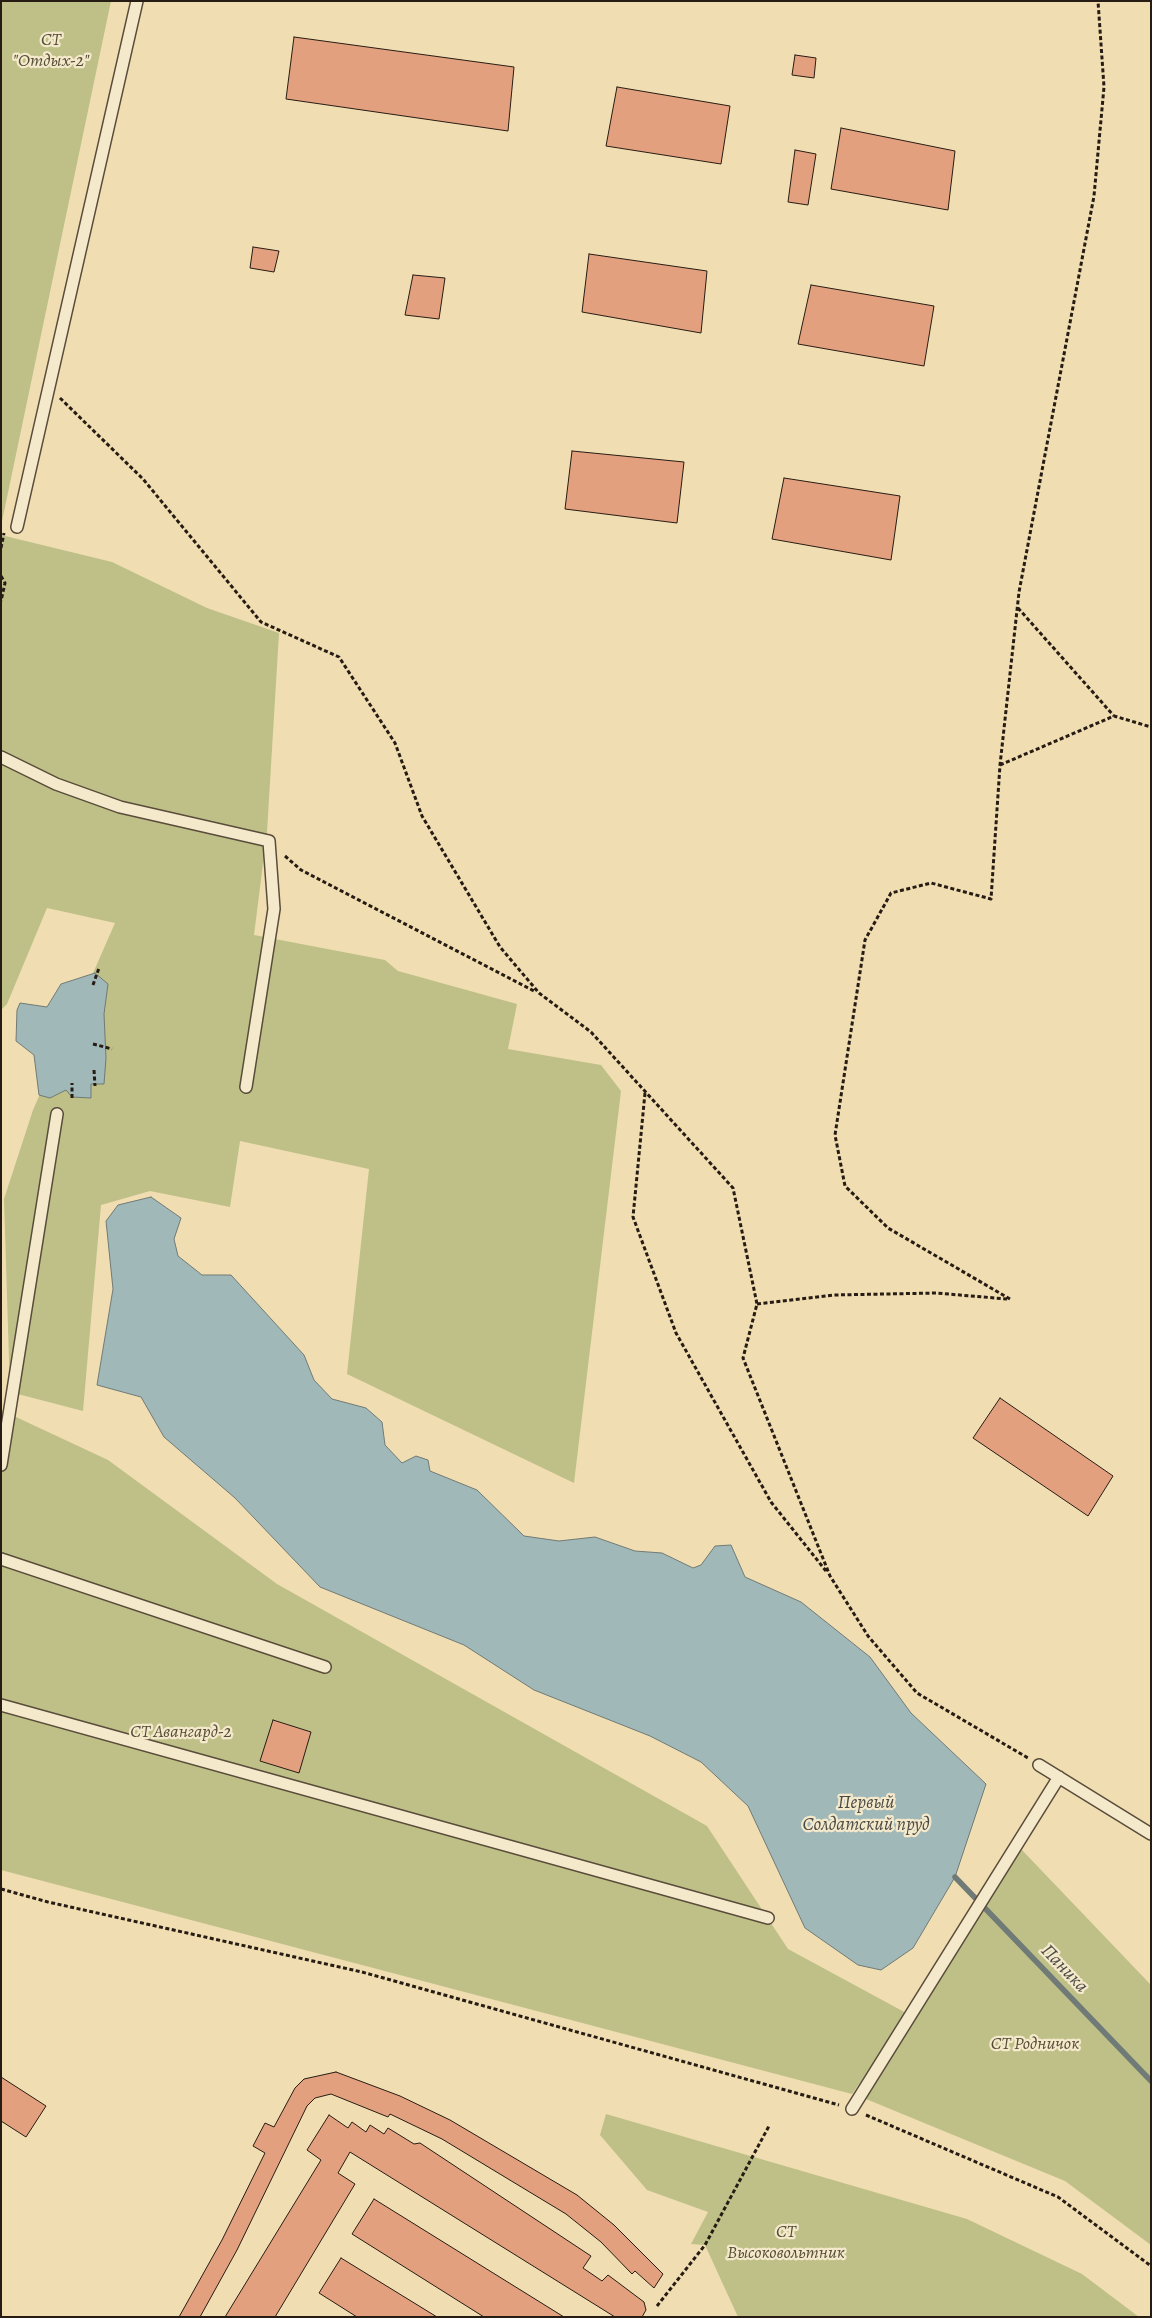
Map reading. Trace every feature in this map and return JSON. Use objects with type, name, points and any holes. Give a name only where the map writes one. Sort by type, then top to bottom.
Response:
[{"type":"lane","points":[[17,527],[138,1]]},
{"type":"lane","points":[[1,757],[56,784],[120,807],[269,841],[274,910],[246,1087]]},
{"type":"lane","points":[[1,1465],[57,1114]]},
{"type":"lane","points":[[1,1559],[325,1666]]},
{"type":"lane","points":[[1,1705],[768,1918]]},
{"type":"lane","points":[[1039,1764],[1151,1834]]},
{"type":"lane","points":[[852,2109],[1060,1777]]},
{"type":"path","points":[[757,1304],[834,1295],[936,1293],[1010,1299],[888,1228],[845,1186],[834,1135],[865,940],[891,893],[932,883],[991,899],[1000,765],[1018,607],[1094,196],[1104,87],[1098,1]]},
{"type":"path","points":[[49,388],[143,479],[261,622],[339,657],[395,743],[422,816],[500,947],[539,993]]},
{"type":"path","points":[[1,576],[6,583],[1,601]]},
{"type":"path","points":[[1018,607],[1114,716],[1151,727]]},
{"type":"path","points":[[1000,765],[1114,716]]},
{"type":"path","points":[[269,841],[301,870],[539,993],[591,1032],[732,1188],[757,1304],[743,1358],[830,1576]]},
{"type":"path","points":[[93,984],[99,968]]},
{"type":"path","points":[[93,1044],[112,1049]]},
{"type":"path","points":[[94,1070],[95,1086]]},
{"type":"path","points":[[72,1083],[72,1098]]},
{"type":"path","points":[[645,1092],[633,1218],[676,1332],[771,1502],[830,1576],[868,1636],[917,1692],[1039,1764]]},
{"type":"path","points":[[1,1889],[48,1902],[362,1972],[852,2109],[1058,2197],[1151,2266]]},
{"type":"path","points":[[657,2306],[705,2245],[769,2126]]},
{"type":"green space","name":"СТ \"Отдых-2\"","points":[[1,1],[111,1],[1,526]]},
{"type":"green space","points":[[1,535],[112,562],[207,608],[279,633],[267,832],[254,935],[385,960],[398,971],[517,1004],[508,1049],[601,1065],[621,1091],[574,1483],[347,1374],[369,1169],[240,1141],[230,1207],[150,1191],[101,1205],[83,1411],[10,1392],[4,1199],[33,1110],[115,923],[47,908],[7,1004],[1,1010]]},
{"type":"green space","name":"СТ Авангард-2","points":[[1,1410],[108,1460],[277,1584],[707,1826],[788,1949],[908,2014],[852,2094],[1,1870]]},
{"type":"green space","name":"СТ Родничок","points":[[1021,1849],[1151,1985],[1151,2245],[1065,2181],[866,2099]]},
{"type":"green space","name":"СТ Высоковольтник","points":[[606,2114],[967,2219],[1082,2274],[1139,2317],[738,2317],[705,2245],[691,2244],[708,2212],[647,2190],[600,2135]]},
{"type":"water","points":[[95,973],[108,984],[104,1014],[106,1058],[104,1084],[91,1084],[91,1098],[72,1097],[66,1090],[50,1098],[39,1095],[34,1055],[16,1041],[17,1010],[20,1003],[47,1007],[61,984]]},
{"type":"water","name":"Первый Солдатский пруд","points":[[151,1197],[181,1218],[174,1239],[178,1256],[202,1275],[231,1275],[304,1355],[314,1380],[332,1399],[366,1408],[382,1422],[385,1445],[402,1463],[416,1456],[428,1460],[430,1471],[477,1490],[524,1536],[559,1541],[595,1537],[635,1551],[662,1553],[693,1568],[701,1565],[715,1546],[731,1545],[745,1577],[801,1602],[870,1657],[911,1713],[986,1784],[955,1877],[913,1948],[881,1970],[858,1965],[805,1928],[748,1806],[701,1762],[650,1736],[534,1690],[464,1645],[320,1587],[235,1498],[164,1437],[141,1397],[97,1385],[113,1289],[106,1221],[118,1205]]},
{"type":"building","points":[[294,37],[514,67],[508,131],[286,99]]},
{"type":"building","points":[[795,55],[816,58],[814,78],[792,75]]},
{"type":"building","points":[[617,87],[730,106],[721,164],[606,146]]},
{"type":"building","points":[[841,128],[955,151],[948,210],[831,189]]},
{"type":"building","points":[[795,150],[816,154],[808,205],[788,202]]},
{"type":"building","points":[[253,247],[279,251],[274,272],[250,268]]},
{"type":"building","points":[[589,254],[707,271],[701,333],[582,312]]},
{"type":"building","points":[[413,275],[445,278],[439,319],[405,315]]},
{"type":"building","points":[[811,285],[934,306],[924,366],[798,344]]},
{"type":"building","points":[[572,451],[684,462],[677,523],[565,509]]},
{"type":"building","points":[[784,478],[900,496],[891,560],[772,539]]},
{"type":"building","points":[[1000,1398],[1113,1476],[1088,1516],[973,1438]]},
{"type":"building","points":[[273,1720],[311,1732],[299,1773],[260,1761]]},
{"type":"building","points":[[336,2072],[400,2096],[450,2120],[577,2195],[614,2225],[663,2274],[654,2288],[635,2271],[632,2274],[601,2242],[566,2214],[442,2139],[390,2114],[388,2117],[331,2094],[315,2098],[307,2106],[237,2250],[200,2317],[179,2317],[222,2240],[265,2153],[253,2146],[265,2123],[274,2127],[295,2088],[304,2079]]},
{"type":"building","points":[[1,2077],[46,2106],[26,2137],[1,2121]]},
{"type":"building","points":[[329,2115],[348,2128],[352,2122],[366,2132],[370,2125],[384,2134],[388,2128],[414,2144],[420,2143],[591,2256],[583,2268],[602,2281],[608,2275],[644,2302],[646,2310],[642,2317],[615,2317],[350,2152],[338,2173],[355,2184],[275,2317],[225,2317],[321,2160],[307,2150]]},
{"type":"building","points":[[374,2199],[564,2317],[484,2317],[352,2234]]},
{"type":"building","points":[[341,2258],[437,2317],[357,2317],[319,2293]]},
{"type":"waterway","name":"Паника","points":[[955,1877],[1151,2081]]}]
